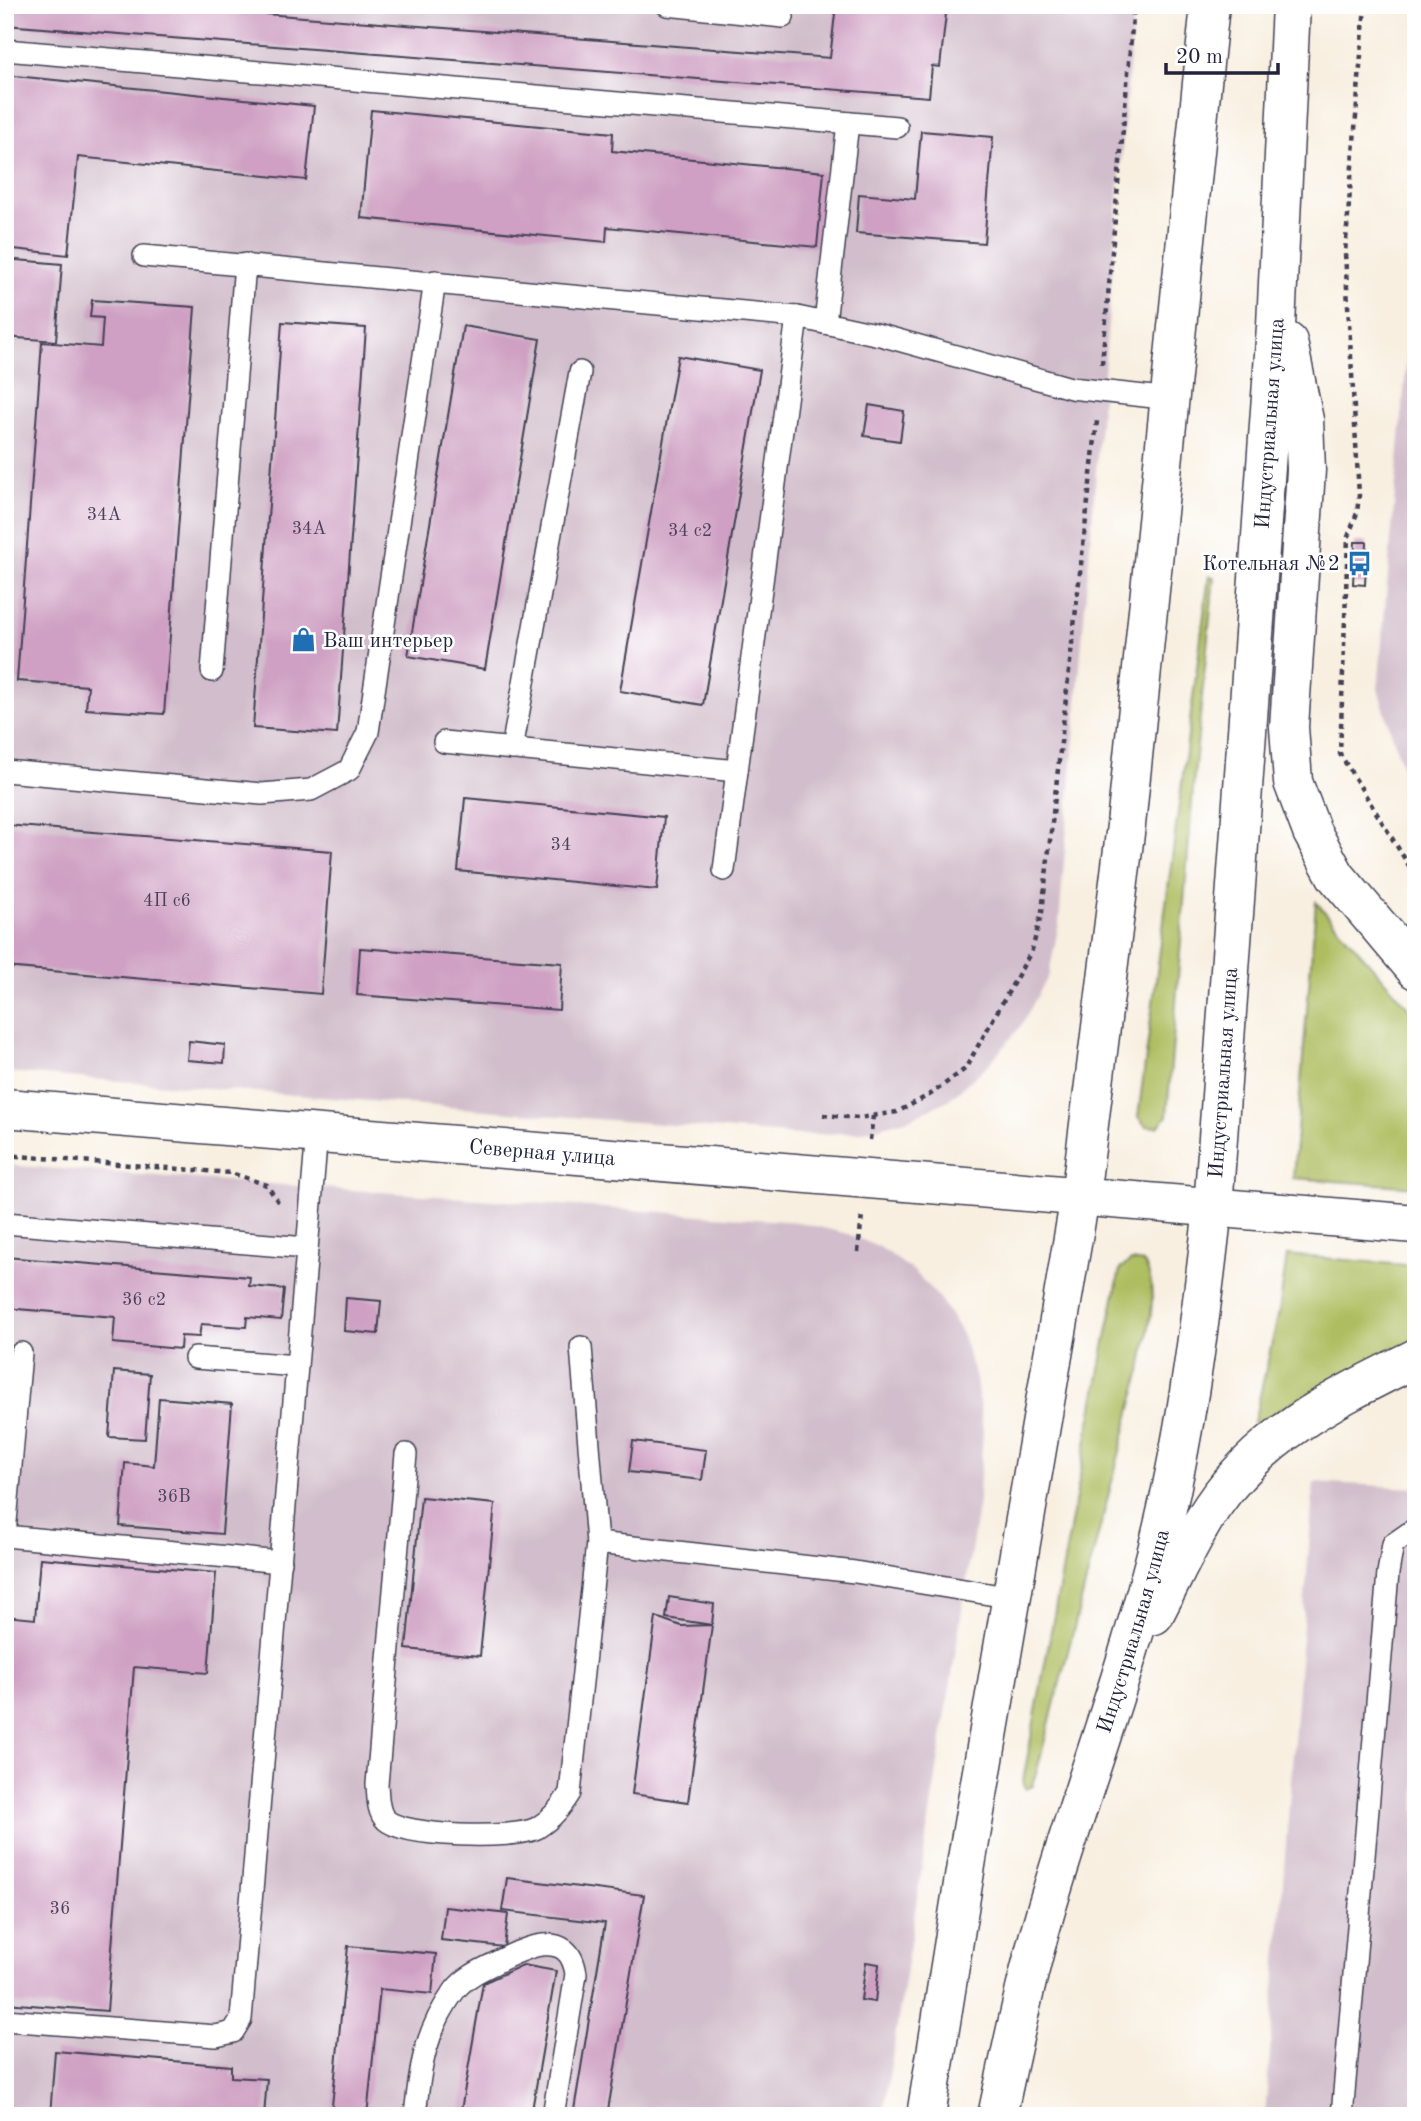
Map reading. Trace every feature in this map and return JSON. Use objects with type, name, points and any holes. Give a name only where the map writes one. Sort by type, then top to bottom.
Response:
[{"type":"main road","points":[[926,2116],[1080,1197],[1124,839],[1172,399],[1210,5]]},
{"type":"main road","name":"Индустриальная улица","points":[[997,2116],[1018,2011],[1046,1910],[1123,1672],[1163,1527],[1186,1416],[1213,1208],[1278,294],[1291,5]]},
{"type":"main road","points":[[1278,294],[1304,420],[1305,458],[1289,727],[1293,782],[1312,832],[1336,876],[1416,970]]},
{"type":"main road","name":"Северная улица","points":[[5,1108],[1416,1224]]},
{"type":"main road","points":[[1123,1672],[1212,1508],[1241,1468],[1278,1434],[1321,1405],[1416,1357]]},
{"type":"lane","points":[[667,5],[783,17]]},
{"type":"lane","points":[[5,50],[898,127]]},
{"type":"lane","points":[[825,323],[848,123]]},
{"type":"lane","points":[[144,256],[435,281],[797,317],[1100,393],[1172,399]]},
{"type":"lane","points":[[212,671],[245,264]]},
{"type":"lane","points":[[5,771],[262,794],[311,790],[349,770],[368,732],[435,281]]},
{"type":"lane","points":[[724,870],[797,317]]},
{"type":"lane","points":[[512,749],[580,372]]},
{"type":"lane","points":[[444,742],[737,771]]},
{"type":"lane","points":[[5,2020],[216,2036],[233,2032],[242,2019],[317,1133]]},
{"type":"lane","points":[[5,1223],[307,1248]]},
{"type":"lane","points":[[406,1454],[377,1784],[384,1819],[402,1830],[503,1837],[536,1829],[558,1812],[570,1793],[597,1543],[581,1347]]},
{"type":"lane","points":[[21,1353],[5,1535],[281,1562]]},
{"type":"lane","points":[[195,1358],[298,1366]]},
{"type":"lane","points":[[1342,2116],[1388,1573],[1393,1544],[1416,1528]]},
{"type":"lane","points":[[597,1543],[855,1572],[1013,1598]]},
{"type":"lane","points":[[415,2116],[426,2039],[456,1988],[470,1976],[527,1946],[540,1944],[555,1946],[568,1954],[575,1963],[576,1974],[553,2116]]},
{"type":"path","points":[[823,1115],[859,1118],[897,1112],[931,1094],[965,1069],[1032,950],[1042,912],[1100,393],[1134,5]]},
{"type":"path","points":[[1365,5],[1345,253],[1359,495],[1357,513],[1348,537],[1340,754],[1416,877]]},
{"type":"path","points":[[5,1155],[231,1173],[267,1185],[284,1212],[284,1247]]},
{"type":"shaded area","points":[[5,5],[1134,5],[1059,923],[1049,975],[1020,1027],[989,1064],[948,1100],[909,1119],[861,1132],[799,1135],[5,1072]]},
{"type":"shaded area","points":[[1416,255],[1416,812],[1378,689]]},
{"type":"shaded area","points":[[5,1165],[798,1222],[848,1234],[881,1248],[915,1272],[939,1298],[961,1332],[976,1380],[983,1431],[978,1507],[883,2116],[5,2116]]},
{"type":"shaded area","points":[[1314,1482],[1416,1488],[1416,2116],[1265,2116]]},
{"type":"green space","points":[[1209,576],[1214,577],[1194,777],[1167,1116],[1158,1127],[1146,1126],[1138,1117]]},
{"type":"green space","points":[[1316,902],[1416,1016],[1416,1187],[1293,1178]]},
{"type":"green space","points":[[1287,1255],[1416,1266],[1416,1340],[1291,1403],[1253,1426],[1279,1312]]},
{"type":"green space","points":[[1131,1261],[1144,1263],[1151,1287],[1151,1315],[1141,1370],[1033,1786],[1026,1789],[1023,1781],[1105,1342],[1120,1269]]},
{"type":"building","points":[[5,5],[150,5],[830,58],[836,5],[947,5],[940,67],[932,66],[929,97],[5,25]]},
{"type":"building","points":[[5,75],[314,106],[306,180],[78,157],[68,255],[5,248]]},
{"type":"building","points":[[371,110],[613,133],[612,151],[824,172],[817,247],[607,227],[606,242],[361,218]]},
{"type":"building","points":[[921,131],[993,137],[984,243],[856,233],[859,194],[915,199]]},
{"type":"building","points":[[5,259],[62,264],[56,341],[5,337]]},
{"type":"building","points":[[92,300],[195,307],[164,714],[86,709],[88,686],[17,681],[42,342],[101,347],[103,318],[90,317]]},
{"type":"building","points":[[282,322],[366,328],[337,734],[253,728]]},
{"type":"building","points":[[463,326],[540,339],[485,669],[408,656]]},
{"type":"building","points":[[678,356],[760,370],[703,705],[620,691]]},
{"type":"building","points":[[869,405],[904,411],[900,441],[864,436]]},
{"type":"building","points":[[1355,542],[1367,542],[1365,585],[1353,584]]},
{"type":"building","points":[[465,798],[664,817],[657,890],[458,871]]},
{"type":"building","points":[[5,825],[332,851],[321,994],[5,967]]},
{"type":"building","points":[[360,948],[562,963],[559,1010],[357,995]]},
{"type":"building","points":[[189,1041],[225,1045],[224,1063],[187,1060]]},
{"type":"building","points":[[5,1257],[250,1277],[249,1286],[284,1289],[281,1320],[247,1317],[246,1327],[201,1324],[199,1337],[181,1336],[180,1349],[113,1343],[115,1317],[5,1308]]},
{"type":"building","points":[[346,1298],[381,1301],[378,1334],[344,1331]]},
{"type":"building","points":[[114,1371],[150,1374],[145,1439],[109,1437]]},
{"type":"building","points":[[159,1398],[232,1404],[222,1534],[120,1526],[125,1463],[154,1466]]},
{"type":"building","points":[[633,1441],[706,1450],[702,1480],[629,1472]]},
{"type":"building","points":[[421,1497],[495,1504],[480,1656],[406,1649]]},
{"type":"building","points":[[40,1558],[216,1573],[208,1673],[134,1667],[107,2011],[5,2003],[5,1616],[35,1619]]},
{"type":"building","points":[[669,1597],[714,1604],[712,1625],[666,1618]]},
{"type":"building","points":[[656,1617],[681,1626],[712,1625],[688,1802],[632,1794]]},
{"type":"building","points":[[507,1878],[644,1895],[607,2116],[573,2116],[605,1923],[502,1911]]},
{"type":"building","points":[[445,1907],[508,1914],[504,1947],[441,1940]]},
{"type":"building","points":[[348,1946],[436,1954],[432,1994],[380,1989],[367,2116],[331,2116]]},
{"type":"building","points":[[866,1962],[879,1964],[875,2002],[861,2000]]},
{"type":"building","points":[[523,1965],[556,1971],[531,2116],[460,2116],[483,1983]]},
{"type":"building","points":[[55,2051],[231,2066],[231,2077],[267,2079],[264,2116],[50,2116]]},
{"type":"place","name":"Котельная №2","points":[[1360,563]]},
{"type":"place","name":"Ваш интерьер","points":[[303,640]]}]
